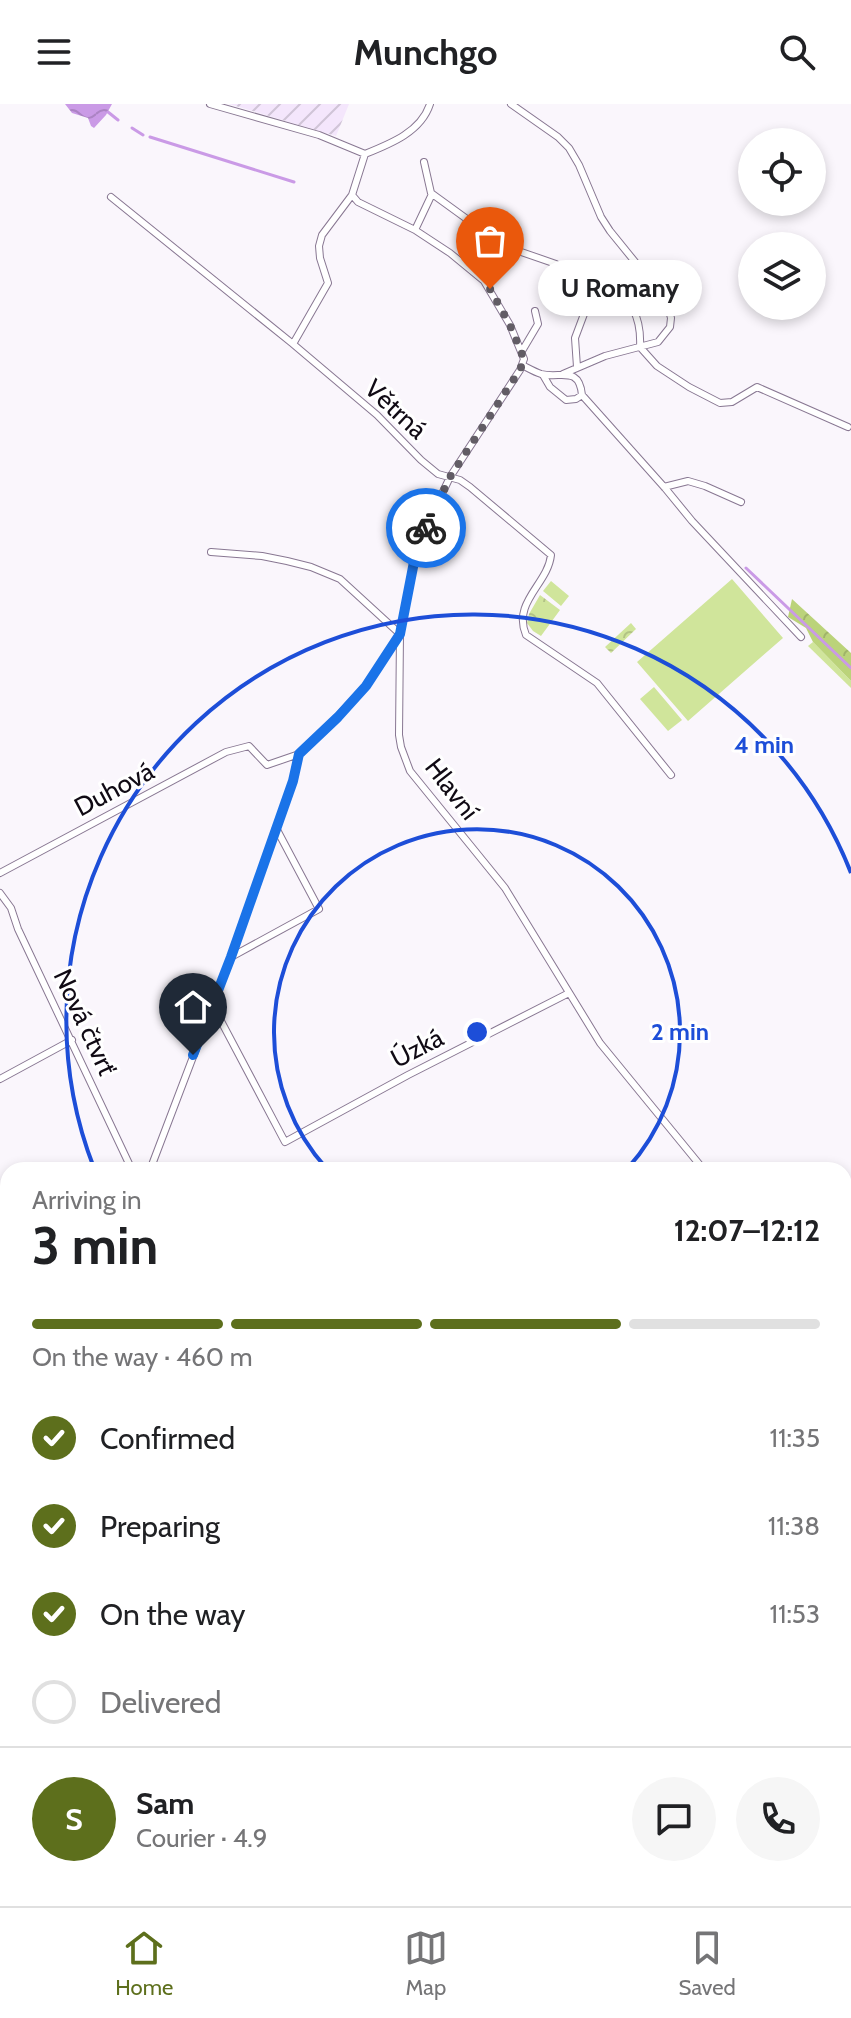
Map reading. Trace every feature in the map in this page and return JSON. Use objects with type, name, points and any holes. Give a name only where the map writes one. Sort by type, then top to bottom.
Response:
[{"type":"street","points":[[210,104],[319,135],[365,154]]},
{"type":"street","points":[[293,344],[328,283],[320,258],[322,235],[352,195],[365,154],[407,133],[420,122],[430,104]]},
{"type":"street","points":[[511,104],[569,148],[601,217],[666,300],[671,318],[670,327],[658,342],[605,356],[563,374]]},
{"type":"street","points":[[424,162],[432,194],[507,248],[556,264],[577,282],[583,295],[584,314],[575,338],[577,367]]},
{"type":"street","points":[[415,230],[432,194]]},
{"type":"street","points":[[352,195],[358,202],[415,230],[450,253],[486,284],[522,351],[522,365],[543,375],[572,375],[578,380],[582,395],[710,541],[801,637]]},
{"type":"street","name":"Větrná","points":[[111,197],[377,415],[438,474],[470,487],[551,555],[550,563],[525,606],[522,627],[526,635],[597,683],[671,775]]},
{"type":"street","points":[[486,284],[507,248]]},
{"type":"street","points":[[603,272],[629,300],[639,320],[640,347],[657,366],[689,387],[720,403],[732,402],[757,387],[848,427]]},
{"type":"street","points":[[522,351],[538,324],[535,311]]},
{"type":"street","name":"Hlavní","points":[[522,365],[450,477],[414,562],[400,634],[399,735],[404,758],[418,782],[505,888],[600,1043],[697,1162]]},
{"type":"street","points":[[543,375],[550,387],[566,400],[582,395]]},
{"type":"street","points":[[664,487],[688,481],[741,502]]},
{"type":"street","points":[[153,1162],[231,957],[293,781],[299,754],[366,686],[400,634],[340,579],[287,561],[211,552]]},
{"type":"street","name":"Duhová","points":[[0,873],[221,754],[249,746],[267,765],[299,754]]},
{"type":"street","points":[[231,957],[319,909],[276,828]]},
{"type":"street","name":"Nová čtvrť","points":[[0,893],[11,908],[126,1162]]},
{"type":"street","points":[[0,914],[11,908]]},
{"type":"street","name":"Úzká","points":[[212,1004],[285,1142],[569,993]]},
{"type":"street","points":[[0,1079],[72,1040]]},
{"type":"shaded area","points":[[229,104],[349,104],[336,136]]},
{"type":"green space","points":[[732,579],[783,638],[688,721],[637,662]]},
{"type":"green space","points":[[551,581],[569,596],[561,606],[543,591]]},
{"type":"green space","points":[[540,595],[560,610],[541,636],[527,623]]},
{"type":"green space","points":[[792,599],[851,653],[851,681],[813,642],[806,628],[788,617]]},
{"type":"green space","points":[[631,623],[636,629],[611,653],[605,647]]},
{"type":"green space","points":[[813,642],[851,681],[851,688],[808,646]]},
{"type":"green space","points":[[654,687],[682,720],[668,731],[640,699]]},
{"type":"water","points":[[65,104],[112,104],[94,128],[88,118],[72,113]]},
{"type":"waterway","points":[[108,112],[118,120]]},
{"type":"waterway","points":[[132,128],[143,135]]},
{"type":"waterway","points":[[150,137],[294,182]]},
{"type":"waterway","points":[[746,568],[851,668]]},
{"type":"way so far","points":[[426,528],[450,477],[520,370],[524,359],[490,289]]},
{"type":"place","name":"U Romany","points":[[490,289]]},
{"type":"route","points":[[193,1055],[293,781],[299,754],[351,704],[400,634],[405,598],[426,528]]}]
